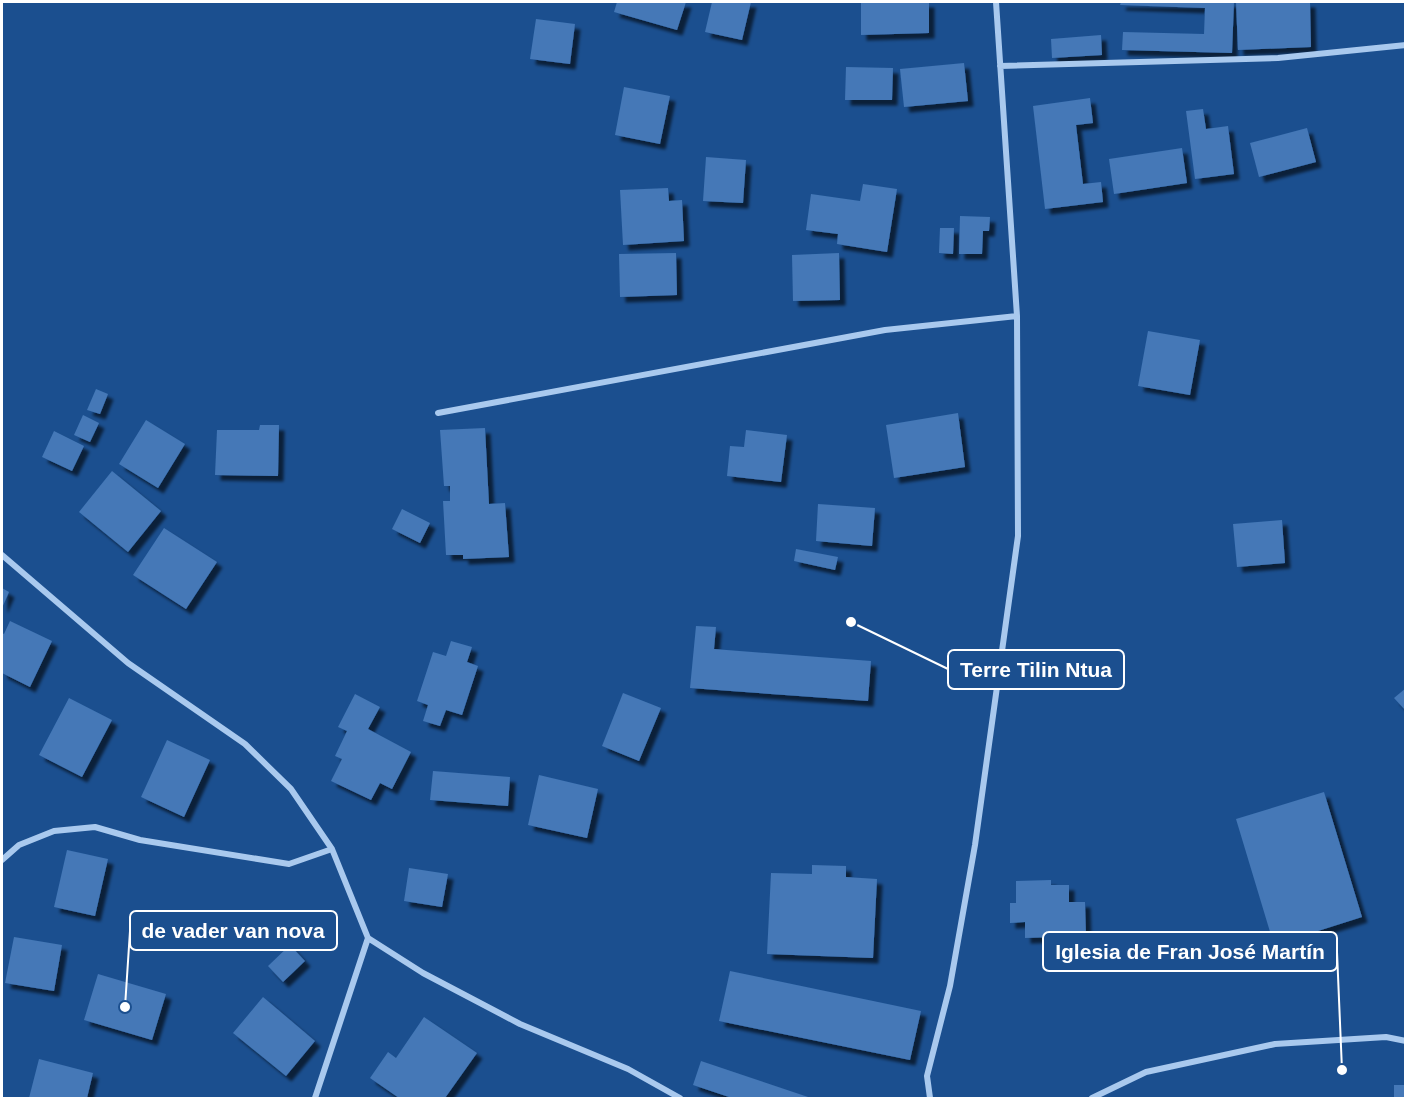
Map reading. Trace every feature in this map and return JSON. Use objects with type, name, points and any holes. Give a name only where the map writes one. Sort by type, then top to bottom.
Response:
[{"type":"street","points":[[930,1098],[927,1076],[950,986],[975,845],[1018,536],[1017,316],[996,2]]},
{"type":"street","points":[[1000,66],[1278,58],[1406,45]]},
{"type":"street","points":[[438,413],[885,330],[1017,316]]},
{"type":"street","points":[[2,555],[128,663],[245,744],[291,789],[332,849],[368,938],[423,973],[520,1024],[628,1069],[680,1098]]},
{"type":"street","points":[[2,860],[19,845],[54,831],[95,827],[140,840],[288,864],[332,849]]},
{"type":"street","points":[[315,1098],[368,938]]},
{"type":"street","points":[[1092,1098],[1146,1072],[1275,1044],[1386,1037],[1406,1041]]},
{"type":"building","points":[[617,2],[686,2],[677,30],[614,12]]},
{"type":"building","points":[[712,2],[751,2],[742,40],[705,32]]},
{"type":"building","points":[[861,2],[929,2],[929,33],[861,35]]},
{"type":"building","points":[[1121,2],[1234,2],[1232,53],[1122,50],[1123,32],[1204,34],[1205,8],[1120,5]]},
{"type":"building","points":[[1236,2],[1310,2],[1311,47],[1238,50]]},
{"type":"building","points":[[536,19],[575,24],[570,64],[530,59]]},
{"type":"building","points":[[1101,35],[1102,55],[1052,58],[1051,39]]},
{"type":"building","points":[[964,63],[968,101],[904,107],[900,69]]},
{"type":"building","points":[[846,67],[893,68],[892,100],[845,100]]},
{"type":"building","points":[[624,87],[670,96],[660,144],[615,135]]},
{"type":"building","points":[[1090,98],[1093,123],[1076,125],[1083,184],[1101,182],[1103,202],[1045,209],[1033,106]]},
{"type":"building","points":[[1203,109],[1206,129],[1228,126],[1234,174],[1195,179],[1186,111]]},
{"type":"building","points":[[1307,128],[1316,162],[1259,177],[1250,143]]},
{"type":"building","points":[[1182,148],[1187,183],[1114,194],[1109,159]]},
{"type":"building","points":[[706,157],[746,160],[743,203],[703,201]]},
{"type":"building","points":[[863,184],[897,189],[887,252],[837,244],[838,234],[806,230],[811,194],[860,201]]},
{"type":"building","points":[[668,188],[669,201],[682,200],[684,241],[623,245],[620,190]]},
{"type":"building","points":[[960,216],[990,217],[989,231],[983,231],[982,254],[959,254]]},
{"type":"building","points":[[940,228],[954,228],[953,254],[939,253]]},
{"type":"building","points":[[676,253],[677,295],[620,297],[619,254]]},
{"type":"building","points":[[839,253],[840,300],[793,301],[792,255]]},
{"type":"building","points":[[1148,331],[1200,340],[1190,395],[1138,386]]},
{"type":"building","points":[[96,389],[108,394],[100,414],[87,410]]},
{"type":"building","points":[[958,413],[965,467],[894,478],[886,425]]},
{"type":"building","points":[[83,415],[99,423],[90,442],[74,435]]},
{"type":"building","points":[[146,420],[185,444],[158,488],[119,464]]},
{"type":"building","points":[[260,425],[279,425],[278,476],[215,475],[217,430],[259,430]]},
{"type":"building","points":[[485,428],[489,504],[505,503],[509,557],[463,559],[463,555],[446,555],[443,501],[450,501],[450,486],[444,486],[440,430]]},
{"type":"building","points":[[746,430],[787,435],[781,482],[727,476],[730,446],[744,447]]},
{"type":"building","points":[[54,431],[84,446],[72,471],[42,457]]},
{"type":"building","points":[[112,471],[161,511],[128,552],[79,512]]},
{"type":"building","points":[[818,504],[875,508],[872,546],[816,541]]},
{"type":"building","points":[[402,509],[430,523],[420,543],[392,529]]},
{"type":"building","points":[[1282,520],[1285,563],[1237,567],[1233,524]]},
{"type":"building","points":[[164,528],[217,562],[186,609],[133,575]]},
{"type":"building","points":[[796,549],[838,557],[835,570],[794,561]]},
{"type":"building","points":[[2,588],[9,592],[2,608]]},
{"type":"building","points":[[10,621],[52,641],[30,687],[2,673],[2,633],[4,634]]},
{"type":"building","points":[[696,626],[716,627],[714,649],[871,661],[868,701],[690,688]]},
{"type":"building","points":[[451,641],[472,647],[467,662],[478,666],[462,715],[446,710],[440,726],[423,721],[428,705],[417,701],[433,652],[446,656]]},
{"type":"building","points":[[1406,688],[1406,711],[1394,698]]},
{"type":"building","points":[[623,693],[661,708],[639,761],[602,746]]},
{"type":"building","points":[[355,694],[380,707],[368,729],[411,752],[392,789],[380,783],[371,800],[331,781],[342,759],[335,756],[347,731],[338,727]]},
{"type":"building","points":[[69,698],[112,720],[82,777],[39,755]]},
{"type":"building","points":[[167,740],[210,760],[184,817],[141,797]]},
{"type":"building","points":[[433,771],[510,777],[508,806],[430,800]]},
{"type":"building","points":[[539,775],[598,789],[587,838],[528,825]]},
{"type":"building","points":[[1324,792],[1362,917],[1274,945],[1236,819]]},
{"type":"building","points":[[67,850],[108,859],[95,916],[54,907]]},
{"type":"building","points":[[812,865],[846,866],[846,877],[877,879],[873,958],[767,954],[771,873],[812,874]]},
{"type":"building","points":[[409,868],[448,874],[442,907],[404,901]]},
{"type":"building","points":[[1051,880],[1051,885],[1069,885],[1069,902],[1085,902],[1086,936],[1025,938],[1025,922],[1010,923],[1010,903],[1016,903],[1016,881]]},
{"type":"building","points":[[14,937],[62,945],[54,991],[5,983]]},
{"type":"building","points":[[290,945],[305,961],[283,982],[268,966]]},
{"type":"building","points":[[730,971],[921,1011],[910,1060],[719,1021]]},
{"type":"building","points":[[98,974],[166,994],[152,1040],[84,1020]]},
{"type":"building","points":[[263,997],[315,1041],[286,1076],[233,1033]]},
{"type":"building","points":[[424,1017],[477,1053],[445,1098],[399,1098],[370,1078],[388,1052],[396,1058]]},
{"type":"building","points":[[39,1059],[93,1073],[87,1098],[29,1098]]},
{"type":"building","points":[[701,1061],[811,1098],[732,1098],[693,1085]]},
{"type":"building","points":[[1394,1085],[1406,1085],[1406,1098],[1394,1098]]},
{"type":"place","name":"Terre Tilin Ntua","points":[[851,622]]},
{"type":"place","name":"de vader van nova","points":[[125,1007]]},
{"type":"place","name":"Iglesia de Fran José Martín","points":[[1342,1070]]}]
